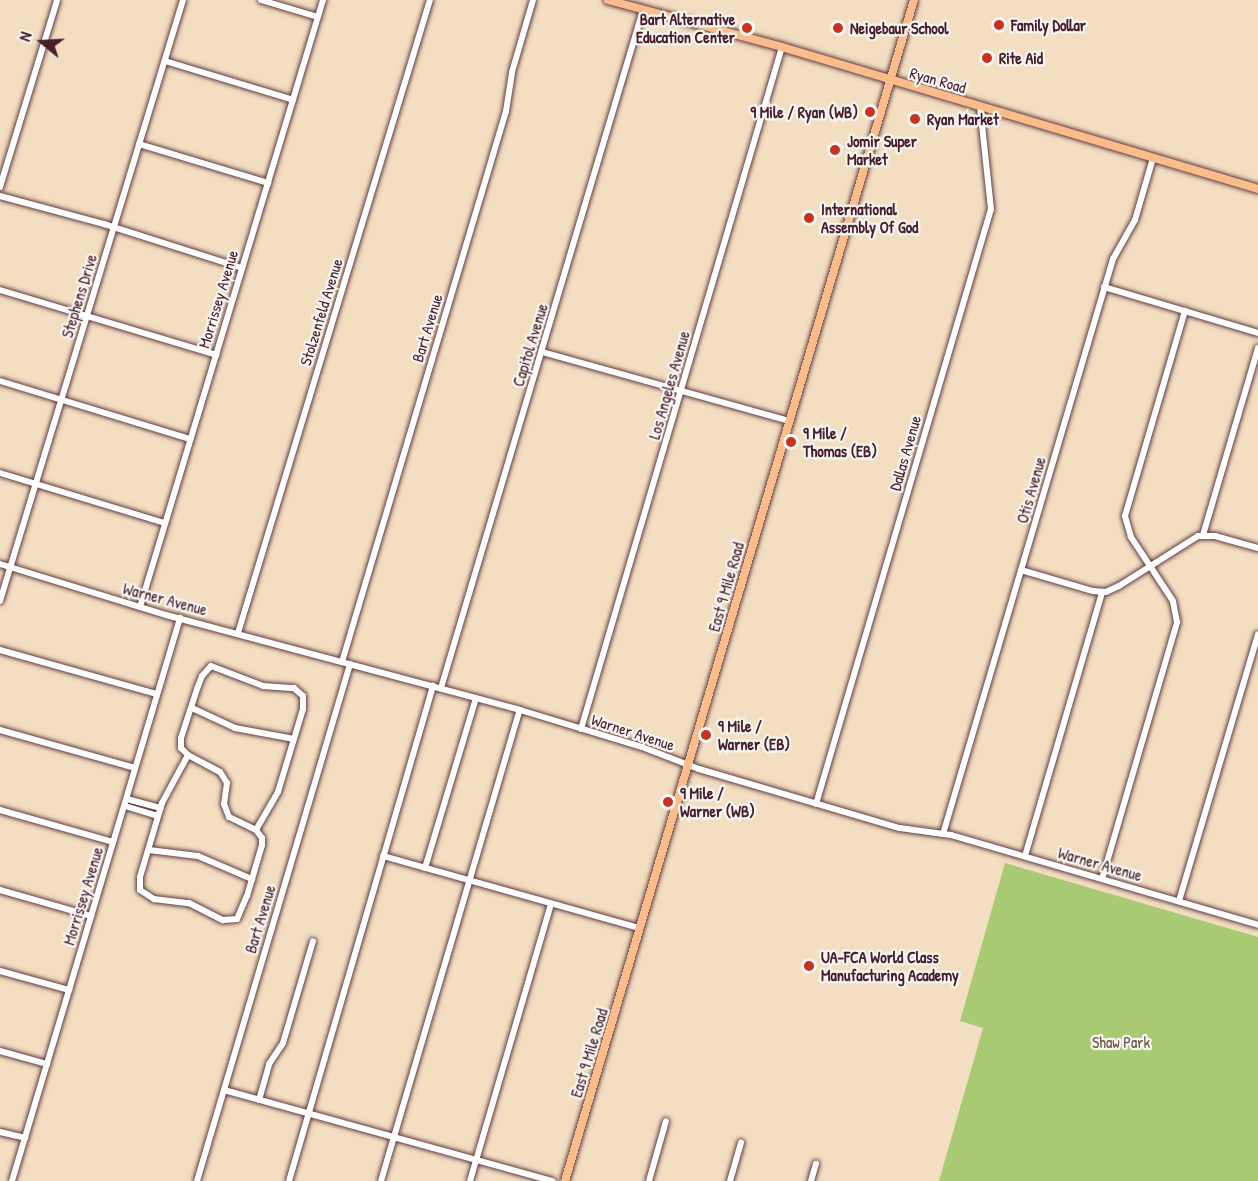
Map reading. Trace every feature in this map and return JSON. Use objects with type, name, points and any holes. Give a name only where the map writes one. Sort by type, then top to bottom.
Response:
[{"type":"main road","name":"Ryan Road","points":[[608,0],[782,47],[1258,189]]},
{"type":"main road","name":"East 9 Mile Road","points":[[565,1181],[914,0]]},
{"type":"street","points":[[0,188],[57,0]]},
{"type":"street","name":"Stephens Drive","points":[[0,601],[183,0]]},
{"type":"street","points":[[261,0],[318,17]]},
{"type":"street","name":"Morrissey Avenue","points":[[140,607],[323,0]]},
{"type":"street","name":"Stolzenfeld Avenue","points":[[238,633],[430,0]]},
{"type":"street","name":"Bart Avenue","points":[[342,662],[506,111],[512,72],[533,0]]},
{"type":"street","name":"Capitol Avenue","points":[[441,688],[643,10]]},
{"type":"street","name":"Los Angeles Avenue","points":[[581,729],[782,47]]},
{"type":"street","points":[[165,61],[292,100]]},
{"type":"street","name":"Dallas Avenue","points":[[816,804],[991,209],[980,106]]},
{"type":"street","points":[[139,144],[268,183]]},
{"type":"street","name":"Otis Avenue","points":[[944,834],[1104,286],[1115,253],[1135,220],[1153,158]]},
{"type":"street","points":[[0,196],[114,227],[242,268]]},
{"type":"street","points":[[1104,286],[1258,333]]},
{"type":"street","points":[[0,290],[216,355]]},
{"type":"street","points":[[1102,879],[1177,622],[1173,601],[1128,532],[1125,516],[1185,311]]},
{"type":"street","points":[[1203,535],[1258,348]]},
{"type":"street","points":[[542,352],[789,421]]},
{"type":"street","points":[[0,381],[190,439]]},
{"type":"street","points":[[0,473],[165,523]]},
{"type":"street","points":[[1021,570],[1102,592],[1114,589],[1188,541],[1203,535],[1258,548]]},
{"type":"street","name":"Warner Avenue","points":[[0,564],[140,607],[520,710],[816,804],[900,828],[944,834],[1025,856],[1258,925]]},
{"type":"street","points":[[1025,856],[1102,592]]},
{"type":"street","name":"Morrissey Avenue","points":[[12,1181],[113,842],[128,799],[135,768],[180,618]]},
{"type":"street","points":[[1179,902],[1258,634]]},
{"type":"street","points":[[0,650],[157,694]]},
{"type":"street","name":"Bart Avenue","points":[[197,1181],[350,664]]},
{"type":"street","points":[[188,755],[158,816],[140,878],[141,890],[154,899],[189,903],[223,920],[237,919],[252,879],[262,838],[256,830],[229,817],[224,804],[227,783],[220,772],[188,755],[180,744],[202,676],[211,666],[263,686],[288,687],[300,691],[303,709],[278,792],[256,830]]},
{"type":"street","points":[[289,1181],[433,686]]},
{"type":"street","points":[[425,868],[476,698]]},
{"type":"street","points":[[192,708],[235,728],[294,740]]},
{"type":"street","points":[[381,1181],[520,710]]},
{"type":"street","points":[[0,730],[135,768]]},
{"type":"street","points":[[128,799],[161,808]]},
{"type":"street","points":[[125,807],[158,816]]},
{"type":"street","points":[[0,810],[113,842]]},
{"type":"street","points":[[149,850],[198,856],[252,879]]},
{"type":"street","points":[[383,856],[640,928]]},
{"type":"street","points":[[0,890],[91,916]]},
{"type":"street","points":[[470,1181],[551,904]]},
{"type":"street","points":[[259,1100],[269,1064],[283,1043],[313,941]]},
{"type":"street","points":[[0,971],[69,990]]},
{"type":"street","points":[[0,1051],[47,1064]]},
{"type":"street","points":[[224,1090],[553,1181]]},
{"type":"street","points":[[649,1181],[666,1121]]},
{"type":"street","points":[[0,1131],[25,1138]]},
{"type":"street","points":[[730,1181],[741,1143]]},
{"type":"street","points":[[811,1181],[816,1164]]},
{"type":"green space","name":"Shaw Park","points":[[1005,863],[1258,937],[1258,1181],[939,1181],[983,1028],[960,1021]]},
{"type":"place","name":"Family Dollar","points":[[999,25]]},
{"type":"place","name":"Bart Alternative Education Center","points":[[747,28]]},
{"type":"place","name":"Neigebaur School","points":[[838,28]]},
{"type":"place","name":"Rite Aid","points":[[987,58]]},
{"type":"place","name":"9 Mile / Ryan (WB)","points":[[870,112]]},
{"type":"place","name":"Ryan Market","points":[[915,119]]},
{"type":"place","name":"Jomir Super Market","points":[[835,150]]},
{"type":"place","name":"International Assembly Of God","points":[[809,218]]},
{"type":"place","name":"9 Mile / Thomas (EB)","points":[[791,442]]},
{"type":"place","name":"9 Mile / Warner (EB)","points":[[706,735]]},
{"type":"place","name":"9 Mile / Warner (WB)","points":[[668,802]]},
{"type":"place","name":"UA-FCA World Class Manufacturing Academy","points":[[809,966]]}]
